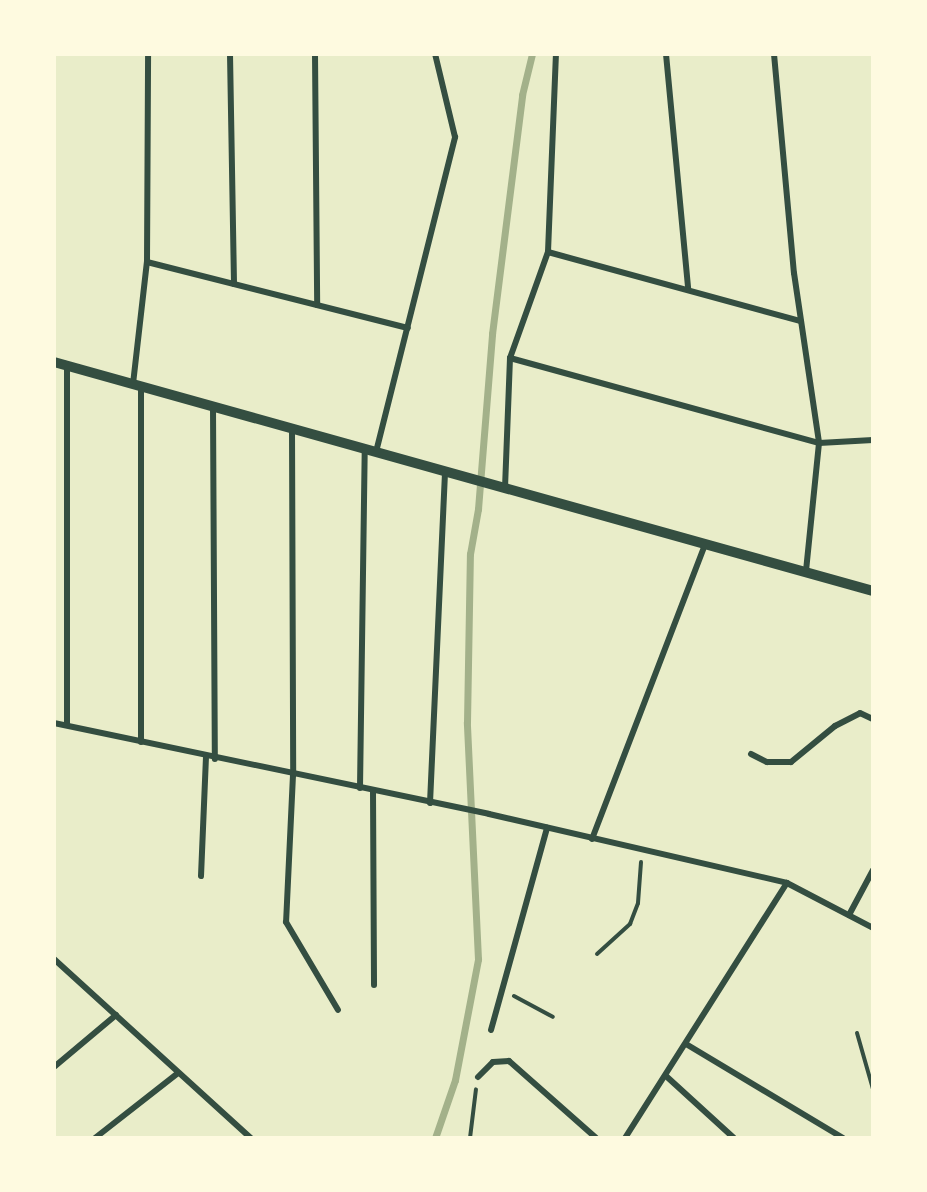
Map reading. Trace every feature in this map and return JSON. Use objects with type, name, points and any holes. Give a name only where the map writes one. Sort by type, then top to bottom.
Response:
[{"type":"street","points":[[141,742],[137,385],[147,262],[148,54]]},
{"type":"street","points":[[231,54],[234,284]]},
{"type":"street","points":[[315,54],[317,305]]},
{"type":"street","points":[[360,788],[371,451],[408,328],[455,137],[435,54]]},
{"type":"street","points":[[500,488],[510,358],[548,252],[555,54]]},
{"type":"street","points":[[666,54],[688,288]]},
{"type":"street","points":[[774,54],[801,321],[819,443],[806,573]]},
{"type":"street","points":[[548,252],[688,288],[801,321]]},
{"type":"street","points":[[147,262],[408,328]]},
{"type":"street","points":[[510,358],[819,443],[873,440]]},
{"type":"street","points":[[54,362],[873,591]]},
{"type":"street","points":[[67,365],[67,725]]},
{"type":"street","points":[[213,407],[215,759]]},
{"type":"street","points":[[292,429],[293,775],[286,922],[338,1010]]},
{"type":"street","points":[[430,803],[445,472]]},
{"type":"street","points":[[592,839],[705,544]]},
{"type":"street","points":[[751,754],[767,762],[791,762],[860,713],[873,719]]},
{"type":"street","points":[[54,723],[215,759],[489,814],[642,852],[787,883],[873,928]]},
{"type":"street","points":[[201,876],[206,757]]},
{"type":"street","points":[[373,791],[374,985]]},
{"type":"street","points":[[491,1030],[547,828]]},
{"type":"street","points":[[849,915],[873,870]]},
{"type":"street","points":[[625,1138],[787,883]]},
{"type":"street","points":[[56,964],[116,1015],[177,1074],[251,1138]]},
{"type":"street","points":[[54,1066],[116,1015]]},
{"type":"street","points":[[686,1044],[843,1138]]},
{"type":"street","points":[[478,1077],[493,1062],[509,1061],[596,1138]]},
{"type":"street","points":[[94,1138],[177,1074]]},
{"type":"street","points":[[666,1076],[734,1138]]},
{"type":"path","points":[[597,954],[630,924],[638,903],[642,852]]},
{"type":"path","points":[[503,991],[553,1017]]},
{"type":"path","points":[[857,1033],[873,1089]]},
{"type":"path","points":[[470,1138],[478,1077]]},
{"type":"waterway","points":[[435,1138],[455,1080],[478,959],[467,722],[470,554],[478,509],[492,334],[522,95],[532,54]]}]
